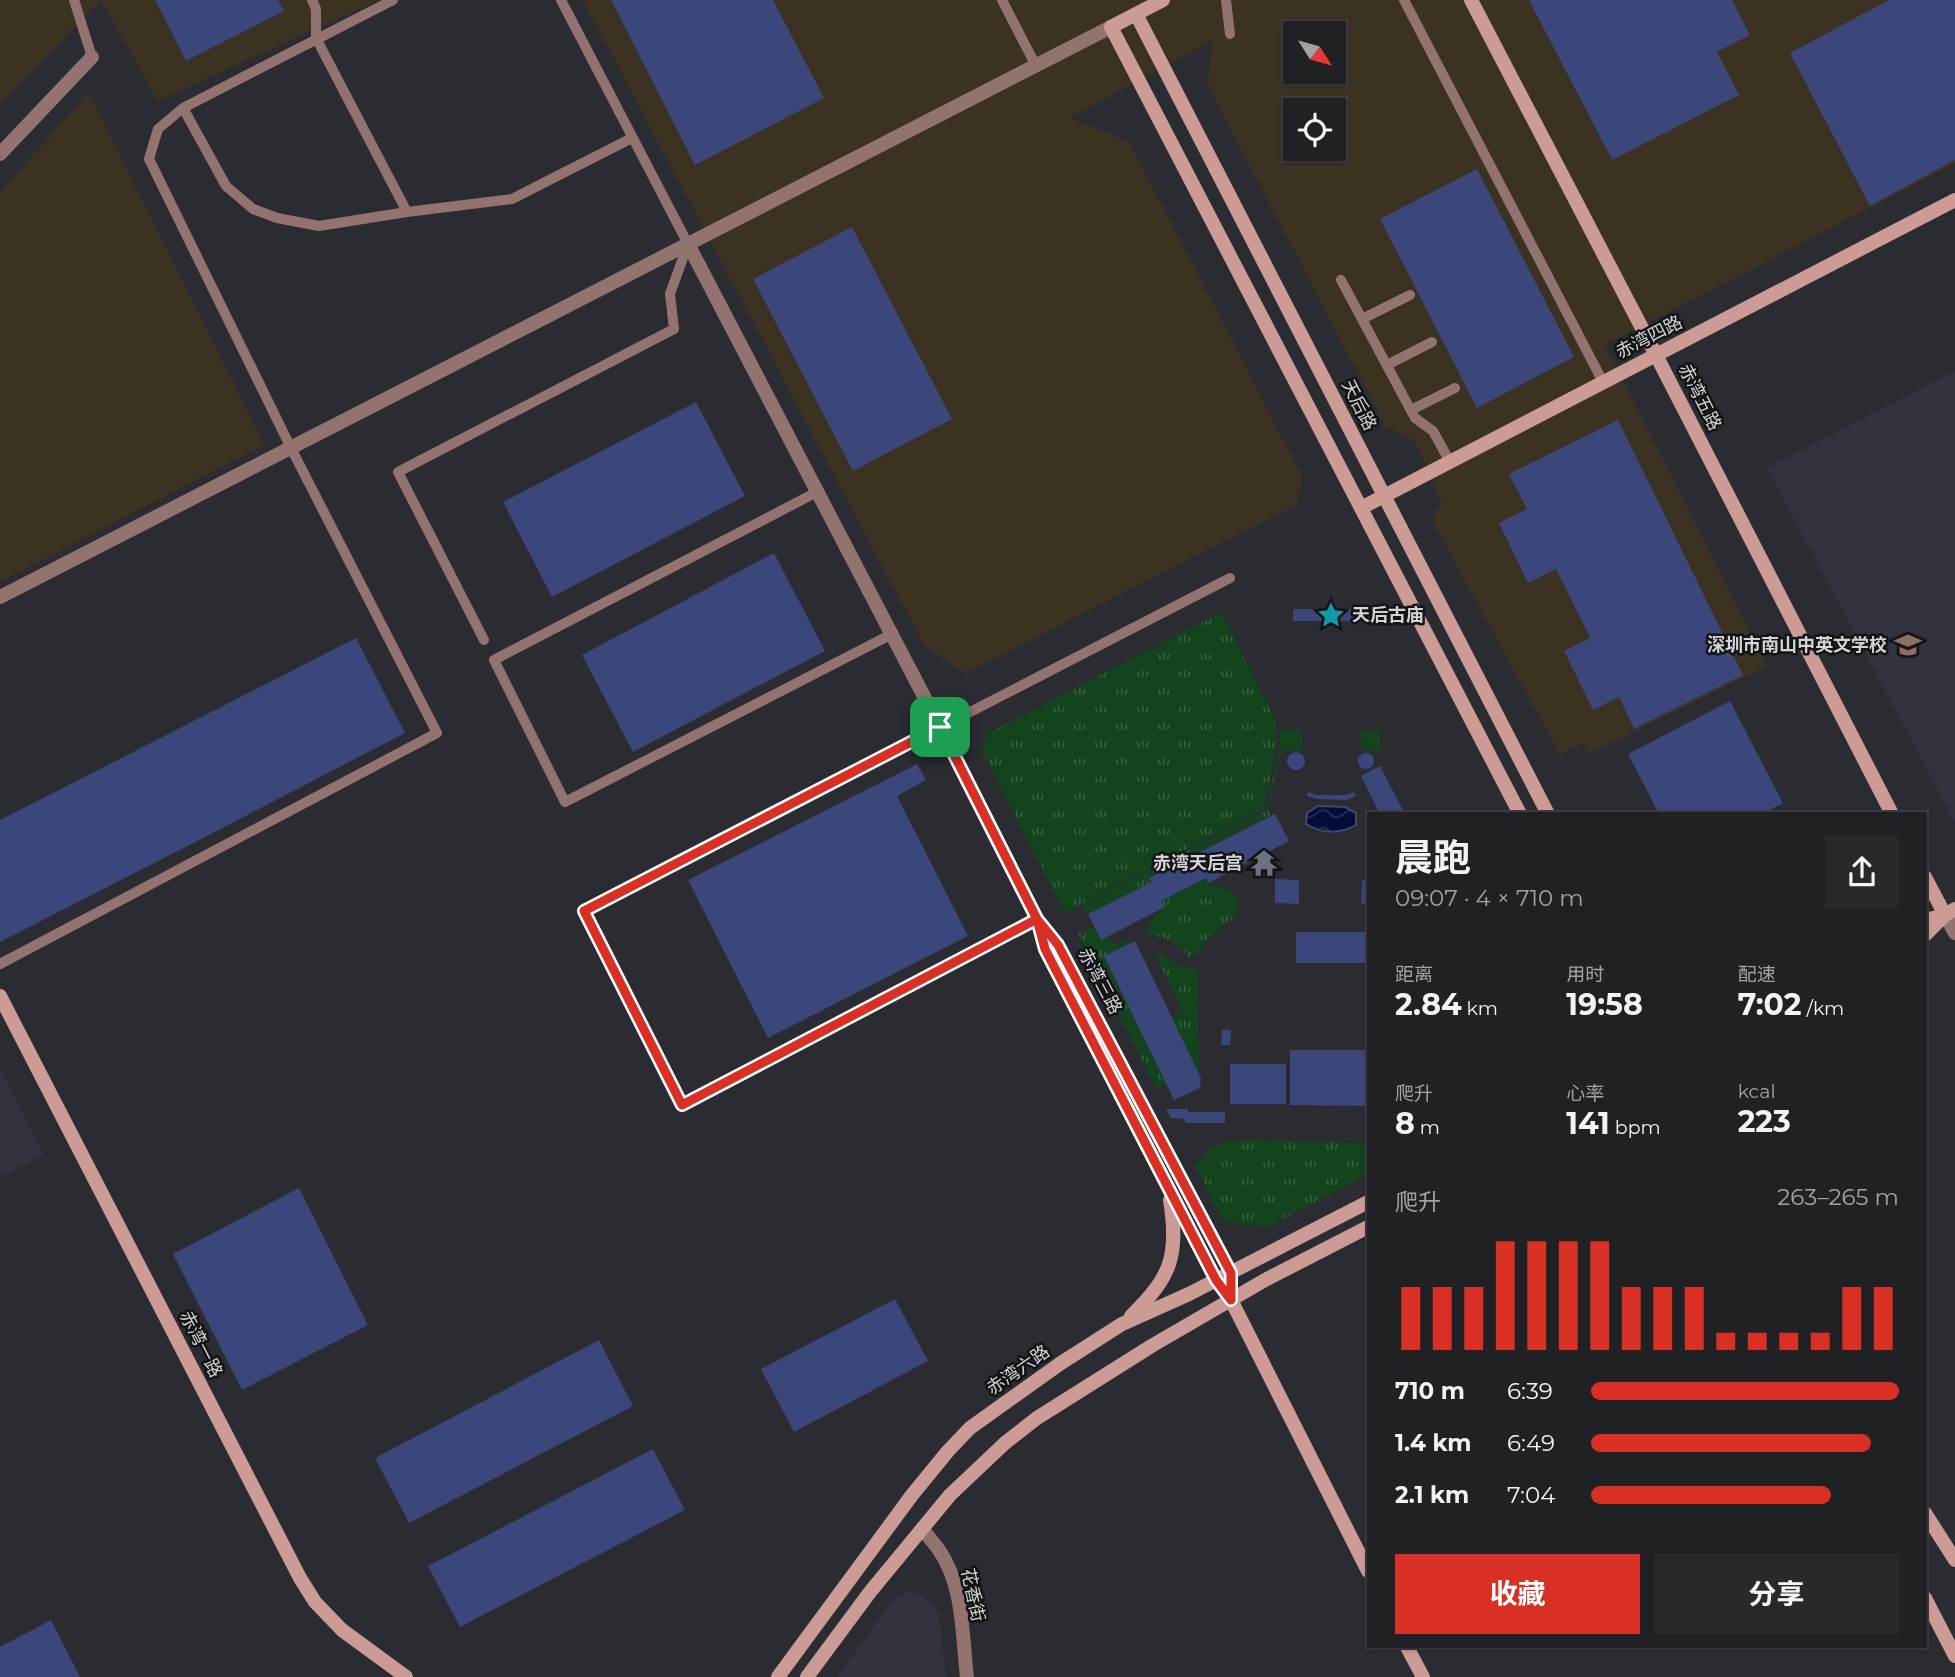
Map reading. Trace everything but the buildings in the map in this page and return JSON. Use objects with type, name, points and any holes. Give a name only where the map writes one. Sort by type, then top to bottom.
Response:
[{"type":"street","points":[[0,597],[1163,0]]},
{"type":"street","name":"赤湾五路","points":[[1471,0],[1891,812]]},
{"type":"street","name":"天后路","points":[[1136,14],[1547,812]]},
{"type":"street","points":[[1111,27],[1519,812]]},
{"type":"street","points":[[0,154],[92,57]]},
{"type":"street","name":"赤湾四路","points":[[1361,508],[1955,200]]},
{"type":"street","points":[[688,244],[1037,919]]},
{"type":"street","points":[[1927,880],[1950,912],[1955,933]]},
{"type":"street","points":[[1927,919],[1950,912]]},
{"type":"street","points":[[1927,932],[1950,912]]},
{"type":"street","name":"赤湾三路","points":[[1037,919],[1045,949],[1216,1280],[1231,1300],[1367,1569]]},
{"type":"street","name":"赤湾三路","points":[[1037,919],[1058,945],[1231,1273],[1231,1300]]},
{"type":"street","name":"赤湾一路","points":[[0,996],[300,1578],[315,1602],[342,1630],[406,1677]]},
{"type":"street","points":[[1122,1324],[1149,1298],[1170,1265],[1173,1219],[1168,1185]]},
{"type":"street","name":"赤湾六路","points":[[778,1677],[912,1496],[948,1451],[970,1429],[1061,1363],[1122,1324],[1231,1273],[1367,1203]]},
{"type":"street","points":[[807,1677],[870,1592],[950,1495],[979,1465],[1037,1418],[1102,1375],[1265,1280],[1367,1228]]},
{"type":"street","points":[[1927,1516],[1955,1560]]},
{"type":"street","name":"花香街","points":[[922,1530],[939,1550],[950,1570],[957,1594],[967,1677]]},
{"type":"street","points":[[1927,1602],[1955,1656]]},
{"type":"street","points":[[1408,1648],[1423,1677]]},
{"type":"lane","points":[[74,0],[92,57]]},
{"type":"lane","points":[[312,0],[316,9],[316,38],[407,212]]},
{"type":"lane","points":[[0,964],[437,733],[291,448],[149,159],[158,129],[183,108],[393,0]]},
{"type":"lane","points":[[484,640],[398,471],[674,329],[670,294],[688,244],[561,0]]},
{"type":"lane","points":[[1002,0],[1036,66]]},
{"type":"lane","points":[[1226,0],[1230,34]]},
{"type":"lane","points":[[1404,0],[1603,382]]},
{"type":"lane","points":[[183,108],[226,186],[253,209],[277,218],[319,226],[512,199],[632,138]]},
{"type":"lane","points":[[1342,280],[1415,418],[1433,431],[1450,462]]},
{"type":"lane","points":[[1362,319],[1410,295]]},
{"type":"lane","points":[[1387,365],[1432,342]]},
{"type":"lane","points":[[1411,410],[1455,388]]},
{"type":"lane","points":[[817,492],[494,660],[565,802],[892,634]]},
{"type":"lane","points":[[1037,919],[682,1105],[584,911],[1230,578]]},
{"type":"shaded area","points":[[0,0],[101,0],[0,105]]},
{"type":"shaded area","points":[[101,0],[379,0],[158,101]]},
{"type":"shaded area","points":[[583,0],[1955,0],[1955,164],[1605,345],[1767,666],[1589,754],[1583,743],[1560,755],[1432,520],[1442,502],[1413,439],[1386,427],[1208,86],[1212,41],[1070,118],[1129,141],[1302,476],[1297,504],[965,674],[924,645]]},
{"type":"shaded area","points":[[89,92],[264,445],[0,582],[0,192]]},
{"type":"shaded area","name":"深圳市南山中英文学校","points":[[1955,371],[1955,822],[1767,468]]},
{"type":"shaded area","points":[[0,1068],[44,1155],[0,1177]]},
{"type":"shaded area","points":[[909,1592],[921,1595],[939,1613],[946,1677],[837,1677],[896,1597]]},
{"type":"green space","points":[[1221,613],[1276,721],[1276,750],[1263,809],[1065,913],[984,755],[984,745],[990,732]]},
{"type":"green space","points":[[1280,728],[1282,731],[1302,731],[1302,750],[1281,751],[1267,807],[1279,751]]},
{"type":"green space","points":[[1361,731],[1380,731],[1380,751],[1361,750]]},
{"type":"green space","points":[[1268,809],[1271,815],[1150,877],[1152,882],[1088,914],[1081,906]]},
{"type":"green space","points":[[1206,878],[1209,885],[1231,893],[1239,904],[1236,915],[1206,940],[1196,955],[1188,957],[1171,941],[1147,935],[1146,928],[1164,907],[1161,901]]},
{"type":"green space","points":[[1095,926],[1109,935],[1112,943],[1119,945],[1124,940],[1130,944],[1104,957],[1166,1084],[1157,1089],[1078,934]]},
{"type":"green space","points":[[1155,954],[1162,954],[1181,966],[1197,968],[1199,1075],[1171,1017],[1183,1012]]},
{"type":"green space","points":[[1228,1141],[1367,1143],[1367,1175],[1266,1228],[1222,1220],[1196,1165],[1213,1147]]},
{"type":"water","points":[[1318,806],[1345,807],[1356,813],[1356,825],[1331,832],[1306,824],[1307,813]]},
{"type":"place","name":"天后古庙","points":[[1331,615]]},
{"type":"place","name":"深圳市南山中英文学校","points":[[1908,645]]},
{"type":"place","name":"赤湾天后宫","points":[[1264,863]]},
{"type":"route","points":[[940,727],[584,911],[682,1105],[1037,919],[1045,949],[1216,1280],[1231,1300],[1231,1273],[1058,945],[1037,919],[940,727]]}]
